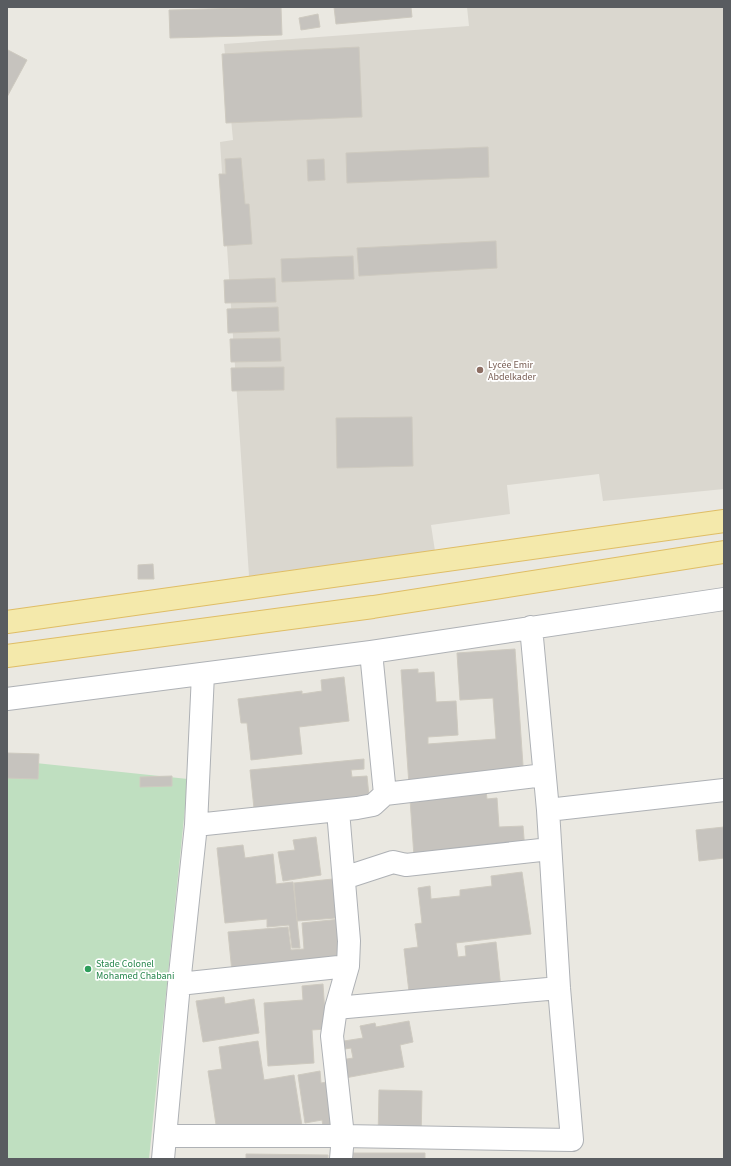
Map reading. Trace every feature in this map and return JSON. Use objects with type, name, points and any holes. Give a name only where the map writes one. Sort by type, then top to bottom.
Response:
[{"type":"main road","points":[[7,622],[724,521]]},
{"type":"main road","points":[[7,656],[372,606],[724,552]]},
{"type":"street","points":[[7,699],[371,652],[724,599]]},
{"type":"street","points":[[165,1136],[343,1136],[573,1149],[559,988],[548,810],[532,627]]},
{"type":"street","points":[[371,652],[385,794]]},
{"type":"street","points":[[163,1159],[179,984],[196,825],[203,674]]},
{"type":"street","points":[[196,825],[338,811],[373,805],[385,794],[544,775]]},
{"type":"street","points":[[548,810],[724,790]]},
{"type":"street","points":[[338,811],[349,941],[348,966],[336,1008],[332,1036],[343,1136],[341,1159]]},
{"type":"street","points":[[344,878],[393,862],[406,865],[550,849]]},
{"type":"street","points":[[179,984],[348,966]]},
{"type":"street","points":[[336,1008],[559,988]]},
{"type":"shaded area","name":"Lycée Emir Abdelkader","points":[[467,7],[724,7],[724,489],[603,501],[599,474],[507,485],[510,514],[431,525],[435,551],[249,576],[220,142],[233,140],[224,44],[469,26]]},
{"type":"green space","name":"Stade Colonel Mohamed Chabani","points":[[7,760],[188,779],[149,1159],[7,1159]]},
{"type":"building","points":[[281,7],[282,35],[170,38],[169,10]]},
{"type":"building","points":[[334,7],[411,7],[412,17],[336,24]]},
{"type":"building","points":[[318,14],[320,27],[301,30],[299,18]]},
{"type":"building","points":[[359,47],[362,117],[226,123],[222,54]]},
{"type":"building","points":[[8,50],[27,60],[7,97],[7,52]]},
{"type":"building","points":[[488,147],[489,177],[347,183],[346,153]]},
{"type":"building","points":[[241,158],[245,204],[249,204],[252,244],[224,246],[219,174],[226,174],[225,159]]},
{"type":"building","points":[[324,159],[325,180],[308,181],[307,160]]},
{"type":"building","points":[[496,241],[497,268],[359,276],[357,248]]},
{"type":"building","points":[[353,256],[354,279],[282,282],[281,259]]},
{"type":"building","points":[[275,278],[276,302],[225,303],[224,280]]},
{"type":"building","points":[[278,307],[279,331],[228,333],[227,309]]},
{"type":"building","points":[[280,338],[281,361],[231,362],[230,339]]},
{"type":"building","points":[[284,367],[284,390],[232,391],[231,368]]},
{"type":"building","points":[[412,417],[413,466],[337,468],[336,418]]},
{"type":"building","points":[[153,564],[154,579],[138,579],[138,565]]},
{"type":"building","points":[[515,649],[524,780],[485,783],[487,799],[497,798],[499,827],[523,826],[526,863],[415,871],[401,670],[418,669],[418,673],[434,672],[436,702],[456,701],[458,735],[428,737],[428,744],[496,739],[493,698],[460,700],[457,653]]},
{"type":"building","points":[[344,677],[349,721],[299,727],[302,754],[251,760],[247,723],[241,723],[238,699],[302,691],[302,694],[322,691],[321,680]]},
{"type":"building","points":[[7,753],[39,754],[38,779],[7,778]]},
{"type":"building","points":[[364,759],[364,769],[351,770],[352,777],[367,776],[370,806],[255,818],[250,770]]},
{"type":"building","points":[[172,776],[172,786],[140,787],[140,777]]},
{"type":"building","points":[[724,827],[724,858],[699,861],[696,830]]},
{"type":"building","points":[[316,837],[321,875],[283,881],[278,852],[295,850],[293,840]]},
{"type":"building","points":[[243,845],[245,858],[273,854],[276,884],[293,882],[300,948],[292,948],[289,925],[267,927],[267,919],[225,923],[217,848]]},
{"type":"building","points":[[522,872],[531,934],[456,943],[458,957],[466,956],[465,946],[496,942],[502,998],[411,1009],[404,949],[418,947],[415,924],[422,923],[418,888],[430,886],[431,899],[460,896],[460,890],[492,886],[491,876]]},
{"type":"building","points":[[333,879],[336,918],[297,921],[294,883]]},
{"type":"building","points":[[341,919],[346,971],[233,982],[228,932],[288,927],[291,950],[304,949],[302,923]]},
{"type":"building","points":[[323,984],[326,1029],[312,1030],[314,1063],[268,1066],[264,1003],[303,1000],[302,986]]},
{"type":"building","points":[[224,997],[225,1004],[254,999],[259,1033],[203,1042],[196,1001]]},
{"type":"building","points":[[409,1021],[413,1042],[400,1045],[404,1067],[345,1078],[341,1060],[353,1058],[351,1048],[345,1049],[344,1041],[363,1038],[360,1026],[375,1023],[376,1027]]},
{"type":"building","points":[[258,1041],[264,1080],[294,1075],[302,1126],[218,1138],[208,1071],[222,1069],[219,1047]]},
{"type":"building","points":[[320,1071],[321,1083],[333,1081],[341,1135],[325,1138],[322,1120],[305,1123],[298,1075]]},
{"type":"building","points":[[379,1090],[422,1091],[421,1140],[378,1140]]},
{"type":"building","points":[[353,1153],[425,1153],[425,1159],[353,1159]]},
{"type":"building","points":[[246,1154],[328,1155],[328,1159],[246,1159]]},
{"type":"place","name":"Lycée Emir Abdelkader","points":[[480,370]]},
{"type":"place","name":"Stade Colonel Mohamed Chabani","points":[[88,969]]}]
